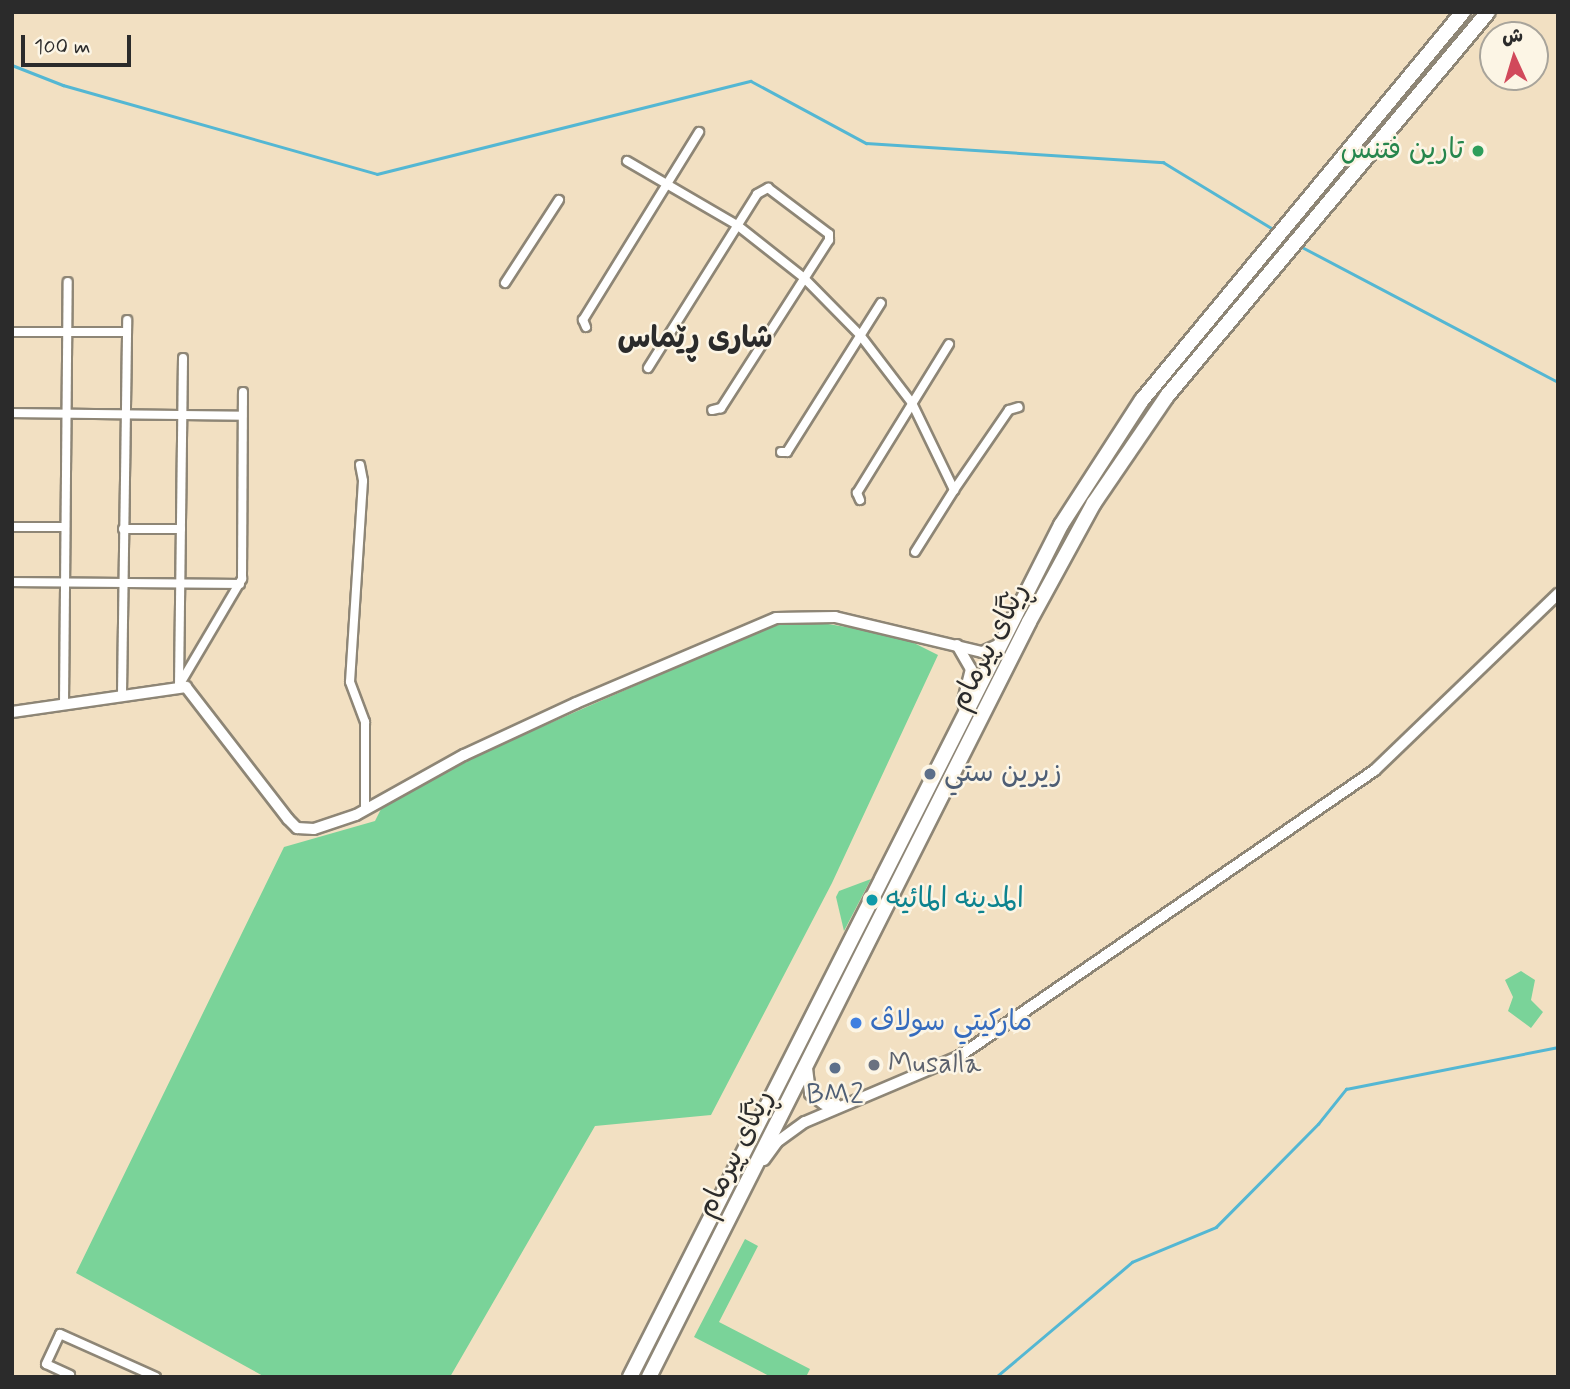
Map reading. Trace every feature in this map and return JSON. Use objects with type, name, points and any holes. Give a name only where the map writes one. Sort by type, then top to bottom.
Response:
[{"type":"highway","name":"ڕێگای پیرمام","points":[[630,1377],[855,925],[1060,525],[1142,400],[1463,12]]},
{"type":"highway","name":"ڕێگای پیرمام","points":[[649,1377],[758,1167],[875,928],[1076,533],[1140,432],[1488,12]]},
{"type":"highway","points":[[855,925],[875,928]]},
{"type":"highway","points":[[676,1289],[692,1297]]},
{"type":"street","points":[[586,327],[583,320],[665,183],[699,132]]},
{"type":"street","points":[[627,161],[737,225],[804,278],[860,335],[912,403],[954,489]]},
{"type":"street","points":[[648,368],[760,189],[768,188],[829,234],[721,408],[712,410]]},
{"type":"street","points":[[505,283],[559,200]]},
{"type":"street","points":[[64,703],[63,582],[68,282]]},
{"type":"street","points":[[781,452],[787,452],[881,303]]},
{"type":"street","points":[[122,694],[127,320]]},
{"type":"street","points":[[12,332],[126,332]]},
{"type":"street","points":[[860,500],[857,493],[949,344]]},
{"type":"street","points":[[179,685],[183,358]]},
{"type":"street","points":[[179,685],[240,584],[243,392]]},
{"type":"street","points":[[915,552],[954,489],[1009,410],[1019,407]]},
{"type":"street","points":[[12,413],[242,416]]},
{"type":"street","points":[[360,466],[363,492],[350,668],[352,691],[365,722],[365,810]]},
{"type":"street","points":[[12,527],[64,527]]},
{"type":"street","points":[[123,529],[181,529]]},
{"type":"street","points":[[12,582],[240,584]]},
{"type":"street","points":[[758,1167],[790,1130],[845,1101],[958,1057],[1375,770],[1558,594]]},
{"type":"street","points":[[12,712],[179,685],[189,689],[297,828],[319,828],[365,810],[464,755],[776,618],[835,617],[982,652],[1000,644]]},
{"type":"street","points":[[957,645],[971,669],[963,700],[965,712]]},
{"type":"street","points":[[808,1062],[805,1078],[810,1094],[824,1104],[845,1101]]},
{"type":"street","points":[[70,1375],[46,1364],[60,1334],[156,1377]]},
{"type":"green space","points":[[810,621],[900,636],[938,655],[832,883],[711,1115],[595,1126],[450,1377],[265,1377],[76,1273],[284,847],[375,821],[383,805],[459,763],[760,631],[788,622]]},
{"type":"green space","points":[[871,879],[844,931],[836,897],[839,891]]},
{"type":"green space","points":[[1521,971],[1535,980],[1531,1000],[1543,1012],[1531,1028],[1508,1011],[1513,997],[1505,980]]},
{"type":"green space","points":[[745,1239],[758,1246],[719,1322],[810,1369],[806,1377],[771,1377],[694,1337]]},
{"type":"waterway","points":[[12,65],[63,85],[377,174],[751,81],[866,143],[1163,162],[1275,230]]},
{"type":"waterway","points":[[1302,247],[1558,382]]},
{"type":"waterway","points":[[996,1377],[1132,1262],[1216,1227],[1318,1124],[1346,1089],[1558,1047]]},
{"type":"place","name":"تارين فتنس","points":[[1478,151]]},
{"type":"place","name":"زيرين ستي","points":[[930,774]]},
{"type":"place","name":"المدينه المائيه","points":[[872,900]]},
{"type":"place","name":"ماركيتي سولاڤ","points":[[856,1023]]},
{"type":"place","name":"Musalla","points":[[874,1065]]},
{"type":"place","name":"BM2","points":[[835,1068]]},
{"type":"district","name":"شاری ڕێماس","points":[[695,339]]}]
